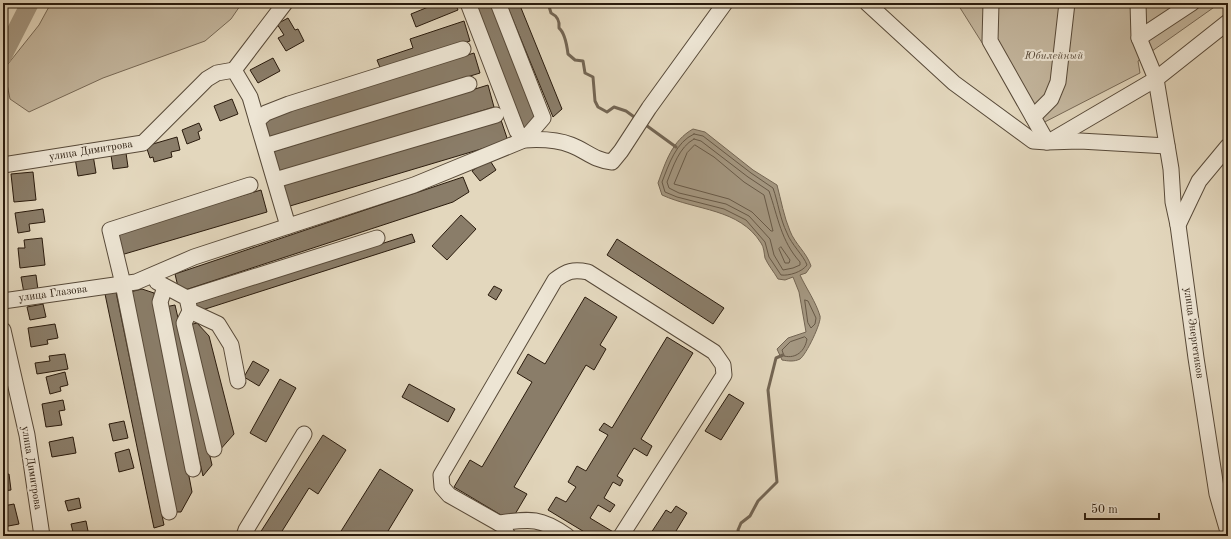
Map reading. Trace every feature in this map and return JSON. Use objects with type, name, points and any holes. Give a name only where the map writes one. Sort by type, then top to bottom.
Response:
[{"type":"street","points":[[285,3],[234,70],[250,97],[288,226]]},
{"type":"street","points":[[468,3],[517,131],[524,140]]},
{"type":"street","points":[[498,3],[543,118],[524,140]]},
{"type":"street","points":[[129,283],[194,257],[414,185],[524,140],[542,138],[571,144],[599,160],[612,162],[725,3]]},
{"type":"street","points":[[867,3],[954,83],[1033,141],[1080,141],[1167,146]]},
{"type":"street","points":[[991,3],[990,41],[1047,142]]},
{"type":"street","points":[[1033,117],[1051,99],[1058,82],[1067,3]]},
{"type":"street","points":[[1138,3],[1139,38]]},
{"type":"street","points":[[1139,38],[1192,3]]},
{"type":"street","points":[[1047,142],[1156,79],[1228,22]]},
{"type":"street","name":"улица Энергетиков","points":[[1139,38],[1156,79],[1171,169],[1173,202],[1178,225],[1196,358],[1218,494],[1228,532]]},
{"type":"street","points":[[257,121],[266,113],[289,104],[464,49]]},
{"type":"street","name":"улица Димитрова","points":[[3,165],[143,143],[207,79],[217,73],[234,70]]},
{"type":"street","points":[[265,146],[469,84]]},
{"type":"street","points":[[275,180],[496,115]]},
{"type":"street","points":[[1178,225],[1199,181],[1228,146]]},
{"type":"street","points":[[169,512],[129,283],[110,230],[250,185]]},
{"type":"street","points":[[188,305],[377,238]]},
{"type":"street","points":[[508,536],[502,525],[449,494],[442,487],[441,475],[555,280],[565,272],[574,270],[588,272],[714,352],[723,365],[724,375],[622,536]]},
{"type":"street","points":[[129,283],[157,282],[188,305],[218,324],[231,345],[238,381]]},
{"type":"street","name":"улица Глазова","points":[[3,301],[129,283]]},
{"type":"street","points":[[165,287],[160,302],[193,469]]},
{"type":"street","points":[[188,305],[184,323],[214,449]]},
{"type":"street","name":"улица Димитрова","points":[[3,330],[27,436],[42,536]]},
{"type":"street","points":[[244,536],[246,530],[304,434]]},
{"type":"street","points":[[499,523],[538,520],[555,528],[567,536]]},
{"type":"green space","points":[[51,3],[242,3],[231,19],[205,41],[103,78],[29,112],[10,99],[4,69],[39,25]]},
{"type":"green space","name":"Юбилейный","points":[[957,3],[1220,3],[1138,61],[1140,73],[1035,127]]},
{"type":"water","points":[[693,129],[705,132],[753,170],[777,185],[790,231],[807,257],[811,266],[806,273],[800,275],[820,316],[819,325],[813,338],[803,356],[798,360],[782,360],[777,349],[788,338],[806,332],[799,292],[793,277],[785,280],[778,279],[765,258],[761,243],[752,232],[741,223],[716,212],[662,195],[658,183],[667,159],[680,139]]},
{"type":"building","points":[[407,3],[420,3],[408,7]]},
{"type":"building","points":[[438,3],[455,3],[458,10],[416,27],[411,14]]},
{"type":"building","points":[[471,3],[491,3],[536,118],[530,121],[532,126],[522,130]]},
{"type":"building","points":[[506,3],[519,3],[562,109],[553,117]]},
{"type":"building","points":[[288,18],[295,30],[298,29],[304,41],[286,51],[278,38],[284,35],[277,24]]},
{"type":"building","points":[[464,21],[470,41],[381,70],[377,60],[413,48],[410,39]]},
{"type":"building","points":[[474,53],[480,73],[269,138],[263,118]]},
{"type":"building","points":[[273,58],[280,71],[258,83],[250,70]]},
{"type":"building","points":[[488,85],[494,107],[279,173],[272,152]]},
{"type":"building","points":[[232,99],[238,114],[220,121],[214,106]]},
{"type":"building","points":[[501,120],[508,141],[290,206],[283,185]]},
{"type":"building","points":[[199,123],[202,130],[198,132],[200,139],[187,144],[182,130]]},
{"type":"building","points":[[177,137],[180,150],[171,152],[172,157],[154,162],[153,157],[150,158],[146,146]]},
{"type":"building","points":[[126,153],[128,167],[113,169],[111,155]]},
{"type":"building","points":[[93,155],[96,173],[78,176],[75,158]]},
{"type":"building","points":[[489,159],[496,170],[480,181],[472,171]]},
{"type":"building","points":[[33,172],[36,200],[14,202],[11,174]]},
{"type":"building","points":[[463,177],[469,192],[453,202],[185,290],[178,287],[175,274]]},
{"type":"building","points":[[261,190],[267,212],[121,255],[115,233]]},
{"type":"building","points":[[43,209],[45,222],[29,224],[30,231],[18,233],[15,213]]},
{"type":"building","points":[[461,215],[476,229],[447,260],[432,246]]},
{"type":"building","points":[[412,234],[415,242],[196,312],[193,304]]},
{"type":"building","points":[[42,238],[45,265],[20,268],[18,248],[25,248],[24,240]]},
{"type":"building","points":[[617,239],[724,308],[713,324],[607,255]]},
{"type":"building","points":[[36,275],[38,290],[24,293],[21,277]]},
{"type":"building","points":[[494,286],[502,290],[496,300],[488,295]]},
{"type":"building","points":[[142,289],[154,293],[192,492],[181,512],[175,512],[130,292]]},
{"type":"building","points":[[116,292],[164,525],[154,528],[105,294]]},
{"type":"building","points":[[585,297],[617,317],[600,345],[606,349],[594,370],[586,365],[514,487],[527,494],[511,521],[454,487],[470,460],[482,467],[532,382],[517,373],[528,354],[545,364]]},
{"type":"building","points":[[43,304],[46,317],[30,320],[27,307]]},
{"type":"building","points":[[175,305],[212,465],[203,476],[165,307]]},
{"type":"building","points":[[197,323],[209,336],[234,434],[219,451],[189,325]]},
{"type":"building","points":[[55,324],[58,338],[47,340],[48,344],[31,347],[28,328]]},
{"type":"building","points":[[667,337],[693,353],[641,439],[652,446],[647,456],[634,448],[617,476],[623,480],[620,486],[613,482],[604,498],[615,505],[610,512],[598,505],[590,518],[620,536],[591,536],[548,510],[556,497],[566,502],[576,487],[568,482],[577,466],[586,471],[608,435],[599,430],[604,423],[612,428]]},
{"type":"building","points":[[65,354],[68,369],[37,374],[35,363],[50,361],[49,356]]},
{"type":"building","points":[[253,361],[269,370],[259,386],[244,377]]},
{"type":"building","points":[[65,372],[68,385],[60,387],[61,391],[50,394],[46,377]]},
{"type":"building","points":[[280,379],[296,388],[266,442],[250,433]]},
{"type":"building","points":[[409,384],[455,409],[448,422],[402,397]]},
{"type":"building","points":[[729,394],[744,403],[721,440],[705,431]]},
{"type":"building","points":[[63,400],[65,410],[59,411],[62,425],[46,427],[42,404]]},
{"type":"building","points":[[124,421],[128,438],[113,441],[109,424]]},
{"type":"building","points":[[323,435],[346,450],[318,494],[309,488],[279,536],[258,536]]},
{"type":"building","points":[[73,437],[76,453],[52,457],[49,442]]},
{"type":"building","points":[[3,444],[7,466],[3,467]]},
{"type":"building","points":[[129,449],[134,468],[119,472],[115,453]]},
{"type":"building","points":[[380,469],[413,490],[385,536],[338,536]]},
{"type":"building","points":[[9,474],[11,490],[3,491],[3,475]]},
{"type":"building","points":[[79,498],[81,508],[68,511],[65,501]]},
{"type":"building","points":[[14,504],[19,524],[3,527],[3,506]]},
{"type":"building","points":[[676,506],[687,513],[673,536],[649,536],[666,510],[671,513]]},
{"type":"building","points":[[86,521],[89,536],[74,536],[71,524]]},
{"type":"building","points":[[448,532],[454,536],[445,536]]},
{"type":"waterway","points":[[3,56],[30,3]]},
{"type":"waterway","points":[[548,3],[551,13],[556,17],[559,28],[564,36],[568,54],[575,60],[583,61],[585,73],[593,77],[595,101],[598,107],[607,112],[614,107],[626,111],[637,119]]},
{"type":"waterway","points":[[643,123],[676,147]]},
{"type":"waterway","points":[[739,536],[738,530],[741,523],[750,516],[758,501],[777,482],[768,390],[776,358],[783,355]]}]
